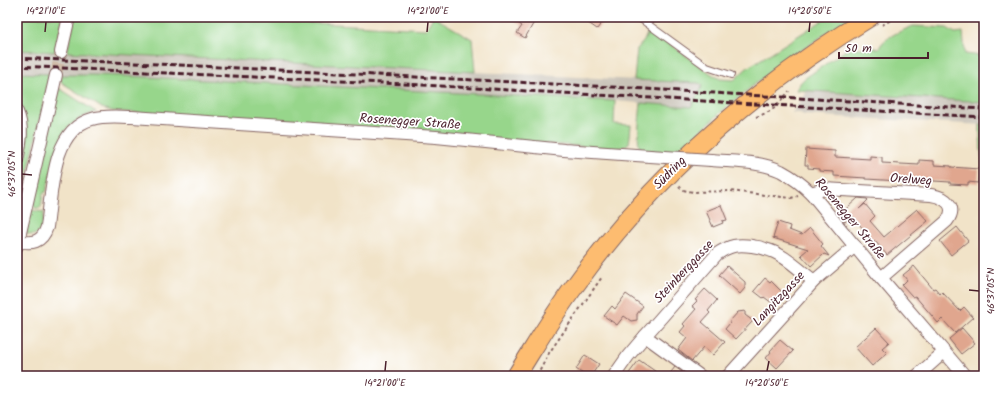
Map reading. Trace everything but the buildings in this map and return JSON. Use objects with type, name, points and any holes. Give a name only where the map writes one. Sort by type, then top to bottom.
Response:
[{"type":"main road","name":"Südring","points":[[516,376],[555,315],[593,261],[634,212],[676,167],[732,115],[770,84],[803,60],[870,17]]},
{"type":"street","points":[[61,52],[69,17]]},
{"type":"street","name":"Rosenegger Straße","points":[[56,75],[17,243],[33,242],[39,240],[43,236],[47,227],[56,162],[64,143],[73,130],[78,126],[84,122],[100,117],[132,117],[367,133],[564,150],[752,163],[769,166],[780,170],[800,182],[811,193],[965,376]]},
{"type":"street","points":[[17,112],[20,122],[21,135],[17,161]]},
{"type":"street","name":"Orelweg","points":[[811,193],[824,189],[931,195],[941,197],[948,202],[951,210],[948,221],[881,278]]},
{"type":"street","name":"Steinberggasse","points":[[614,376],[645,336],[717,254],[725,248],[735,245],[745,245],[766,249],[784,258],[814,281]]},
{"type":"street","name":"Langitzgasse","points":[[728,376],[814,281],[855,246]]},
{"type":"street","points":[[645,336],[700,376]]},
{"type":"street","points":[[917,376],[944,352]]},
{"type":"lane","points":[[638,17],[707,67],[731,75]]},
{"type":"path","points":[[677,183],[683,190],[693,192],[730,191],[790,198],[811,193]]},
{"type":"path","points":[[537,376],[549,353],[602,276]]},
{"type":"shaded area","points":[[17,50],[698,83],[703,85],[691,107],[615,101],[125,76],[17,73]]},
{"type":"shaded area","points":[[807,91],[984,102],[984,125],[804,115],[800,113],[792,113]]},
{"type":"green space","points":[[18,17],[63,17],[55,52],[17,50]]},
{"type":"green space","points":[[75,17],[203,17],[426,29],[434,17],[472,39],[475,72],[67,52]]},
{"type":"green space","points":[[828,17],[854,17],[844,24],[843,22],[755,84],[721,112],[677,153],[641,149],[638,142],[638,131],[641,103],[691,107],[703,85],[698,83],[634,80],[637,49],[644,41],[649,29],[720,79],[734,80],[747,68]]},
{"type":"green space","points":[[913,26],[947,28],[955,33],[963,32],[965,54],[984,56],[984,102],[796,90],[804,79],[846,50],[854,48],[879,48],[889,37]]},
{"type":"green space","points":[[17,73],[50,74],[17,222],[17,181],[24,140],[21,110],[17,103]]},
{"type":"green space","points":[[62,75],[125,76],[615,101],[614,124],[631,125],[630,136],[629,143],[617,149],[112,111],[102,108],[61,82]]},
{"type":"green space","points":[[59,88],[96,112],[77,120],[63,134],[46,192],[43,194],[41,207],[35,208],[33,204]]},
{"type":"green space","points":[[980,125],[984,125],[984,199],[980,135]]},
{"type":"green space","points":[[30,210],[44,212],[41,229],[36,234],[32,235],[26,233]]},
{"type":"tunnel","points":[[56,75],[61,52]]},
{"type":"railway","points":[[17,58],[612,87],[984,109]]},
{"type":"railway","points":[[17,66],[404,84],[984,117]]}]
